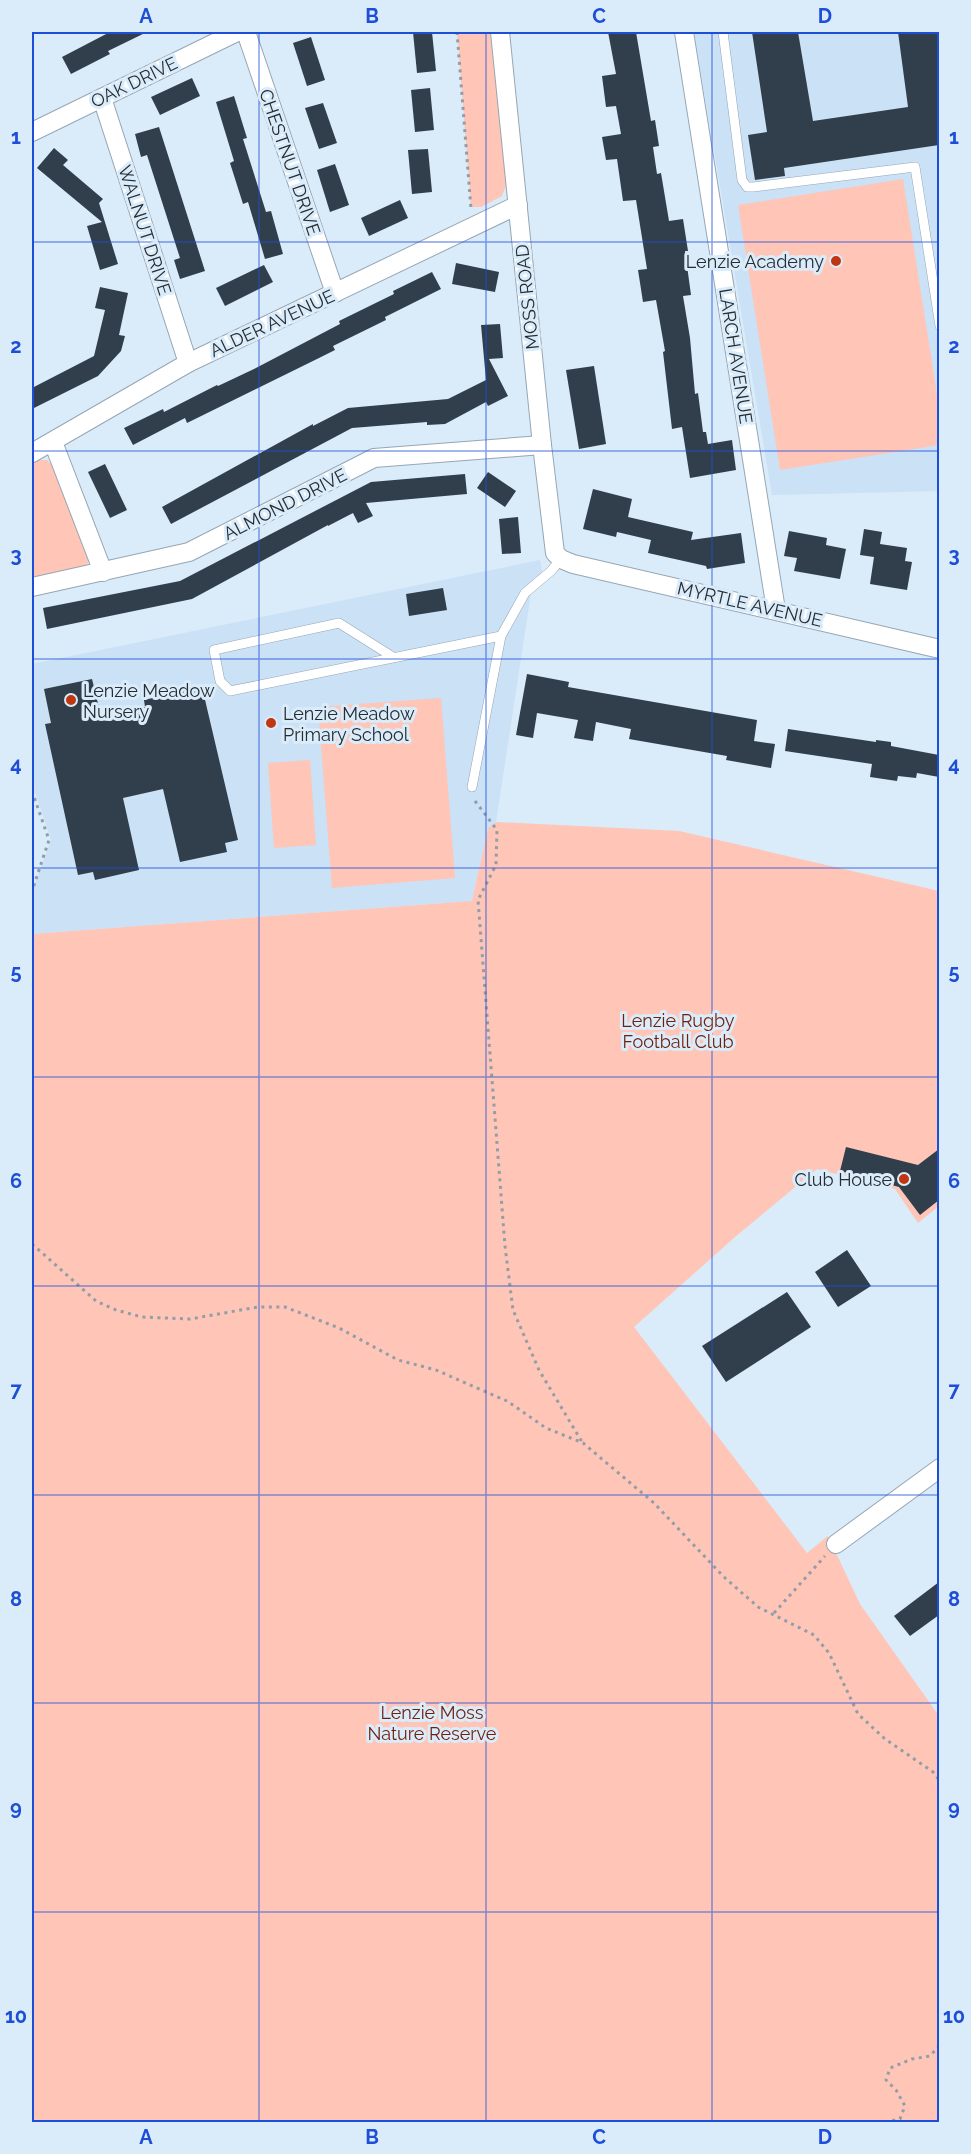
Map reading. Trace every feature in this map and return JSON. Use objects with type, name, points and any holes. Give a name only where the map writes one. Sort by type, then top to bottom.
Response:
[{"type":"street","name":"OAK DRIVE","points":[[32,130],[237,32]]},
{"type":"street","name":"CHESTNUT DRIVE","points":[[246,32],[335,293]]},
{"type":"street","name":"MOSS ROAD","points":[[500,32],[552,542],[555,553],[561,559]]},
{"type":"street","name":"LARCH AVENUE","points":[[684,32],[776,610]]},
{"type":"street","name":"WALNUT DRIVE","points":[[102,98],[188,363]]},
{"type":"street","name":"ALDER AVENUE","points":[[32,453],[188,363],[518,205]]},
{"type":"street","points":[[53,442],[103,572]]},
{"type":"street","name":"ALMOND DRIVE","points":[[32,587],[189,552],[374,458],[542,445]]},
{"type":"street","name":"MYRTLE AVENUE","points":[[561,559],[573,564],[939,649]]},
{"type":"street","points":[[836,1544],[939,1468]]},
{"type":"lane","points":[[723,32],[742,180],[747,186],[753,188],[915,167],[939,326]]},
{"type":"lane","points":[[472,787],[501,636],[525,593],[551,571],[561,559]]},
{"type":"lane","points":[[393,657],[339,622],[213,650],[220,681],[230,691],[501,636]]},
{"type":"path","points":[[457,32],[472,226]]},
{"type":"path","points":[[472,787],[473,796],[497,830],[496,865],[478,900],[505,1246],[513,1310],[539,1370],[583,1443]]},
{"type":"path","points":[[32,790],[49,840],[32,891]]},
{"type":"path","points":[[32,1244],[96,1301],[116,1310],[142,1317],[189,1319],[258,1306],[285,1307],[339,1328],[398,1360],[436,1370],[507,1401],[546,1428],[583,1443],[654,1503],[724,1577],[758,1606],[814,1635],[829,1653],[858,1714],[885,1739],[933,1772],[939,1781]]},
{"type":"path","points":[[774,1613],[836,1544]]},
{"type":"path","points":[[885,2122],[900,2119],[905,2106],[896,2090],[886,2080],[890,2068],[912,2059],[930,2056],[939,2044]]},
{"type":"shaded area","name":"Lenzie Academy","points":[[694,32],[939,32],[939,491],[772,495]]},
{"type":"shaded area","name":"Lenzie Meadow Primary School","points":[[540,560],[543,578],[533,580],[496,822],[488,828],[472,901],[32,934],[32,892],[51,840],[32,783],[32,664]]},
{"type":"green space","points":[[457,32],[492,32],[507,183],[502,196],[481,207],[471,207]]},
{"type":"green space","points":[[903,179],[939,407],[939,445],[780,470],[738,205]]},
{"type":"green space","points":[[32,460],[47,460],[56,469],[90,558],[86,567],[32,579]]},
{"type":"green space","points":[[441,698],[455,878],[332,888],[318,707]]},
{"type":"green space","points":[[310,760],[316,845],[274,848],[268,763]]},
{"type":"green space","name":"Lenzie Moss Nature Reserve","points":[[496,822],[679,831],[939,891],[939,1206],[918,1223],[895,1189],[817,1169],[735,1237],[634,1327],[807,1553],[828,1536],[860,1604],[939,1716],[939,2122],[32,2122],[32,934],[472,901],[488,828]]},
{"type":"building","points":[[110,32],[147,32],[108,51],[110,54],[71,74],[62,57]]},
{"type":"building","points":[[413,32],[432,32],[436,71],[417,73]]},
{"type":"building","points":[[608,32],[636,32],[651,121],[655,120],[659,146],[653,147],[657,174],[661,173],[669,221],[683,219],[691,295],[683,296],[690,338],[695,394],[698,393],[703,432],[706,432],[708,444],[732,440],[736,470],[690,478],[682,427],[672,429],[663,352],[665,351],[656,300],[643,302],[638,270],[647,269],[636,200],[623,201],[617,159],[606,160],[602,137],[621,134],[616,106],[606,107],[602,76],[616,74]]},
{"type":"building","points":[[752,32],[798,32],[813,121],[908,107],[898,32],[939,32],[939,145],[784,168],[785,176],[755,180],[748,135],[767,132]]},
{"type":"building","points":[[311,37],[325,80],[307,86],[293,43]]},
{"type":"building","points":[[192,78],[200,96],[160,115],[151,97]]},
{"type":"building","points":[[430,88],[434,130],[415,132],[411,90]]},
{"type":"building","points":[[234,96],[247,138],[243,139],[266,212],[271,211],[283,254],[265,259],[248,202],[243,204],[230,163],[234,161],[216,102]]},
{"type":"building","points":[[323,103],[337,143],[319,149],[305,108]]},
{"type":"building","points":[[159,127],[205,271],[180,279],[174,260],[180,258],[147,155],[141,157],[135,134]]},
{"type":"building","points":[[54,148],[68,160],[63,165],[103,199],[99,203],[118,264],[100,270],[87,226],[102,222],[37,168]]},
{"type":"building","points":[[428,149],[432,192],[412,194],[408,150]]},
{"type":"building","points":[[335,164],[349,205],[330,212],[317,170]]},
{"type":"building","points":[[400,200],[408,218],[369,236],[361,218]]},
{"type":"building","points":[[456,263],[499,272],[495,292],[452,284]]},
{"type":"building","points":[[264,265],[273,282],[225,306],[216,288]]},
{"type":"building","points":[[432,272],[441,289],[333,346],[335,350],[187,423],[185,418],[133,445],[124,428],[163,409],[164,412],[254,369],[340,324],[339,321],[394,294],[393,291]]},
{"type":"building","points":[[100,287],[128,293],[119,335],[125,336],[121,351],[98,376],[32,409],[32,388],[94,356],[105,310],[95,308]]},
{"type":"building","points":[[500,324],[503,358],[489,359],[508,396],[488,406],[486,402],[445,424],[427,425],[427,422],[352,428],[171,524],[162,507],[313,424],[313,426],[348,408],[448,399],[486,380],[481,325]]},
{"type":"building","points":[[594,366],[606,444],[579,449],[566,370]]},
{"type":"building","points":[[105,464],[127,510],[110,518],[88,472]]},
{"type":"building","points":[[488,472],[516,491],[505,507],[477,488]]},
{"type":"building","points":[[465,474],[467,494],[366,503],[373,516],[358,523],[353,513],[192,599],[47,629],[43,608],[180,581],[371,482]]},
{"type":"building","points":[[593,489],[632,499],[628,517],[693,532],[691,540],[741,533],[745,563],[707,569],[706,566],[648,553],[651,540],[617,532],[616,537],[583,529]]},
{"type":"building","points":[[518,517],[521,553],[502,554],[499,519]]},
{"type":"building","points":[[864,529],[882,532],[880,544],[907,548],[905,561],[912,562],[907,590],[870,584],[874,557],[860,555]]},
{"type":"building","points":[[789,531],[827,538],[826,545],[846,549],[840,579],[794,571],[797,558],[784,556]]},
{"type":"building","points":[[443,588],[447,610],[409,616],[406,594]]},
{"type":"building","points":[[527,674],[569,682],[568,687],[757,720],[754,741],[775,744],[771,768],[726,760],[727,756],[629,739],[631,729],[596,722],[593,741],[574,738],[578,720],[537,713],[533,738],[516,735]]},
{"type":"building","points":[[92,679],[103,716],[145,707],[144,700],[202,687],[238,840],[225,843],[227,852],[180,862],[163,789],[123,798],[139,870],[95,880],[93,872],[78,875],[45,724],[51,723],[44,689]]},
{"type":"building","points":[[788,729],[876,742],[876,740],[891,742],[891,746],[939,755],[939,777],[917,773],[916,778],[898,776],[897,781],[870,777],[872,764],[785,751]]},
{"type":"building","name":"Club House","points":[[846,1147],[918,1165],[939,1149],[939,1200],[920,1215],[899,1187],[840,1171]]},
{"type":"building","points":[[847,1250],[871,1286],[838,1307],[815,1272]]},
{"type":"building","points":[[787,1292],[811,1327],[726,1382],[702,1346]]},
{"type":"building","points":[[939,1582],[939,1615],[910,1636],[894,1616]]},
{"type":"place","name":"Lenzie Academy","points":[[836,261]]},
{"type":"place","name":"Lenzie Meadow Nursery","points":[[71,700]]},
{"type":"place","name":"Lenzie Meadow Primary School","points":[[271,723]]},
{"type":"place","name":"Club House","points":[[904,1179]]},
{"type":"park label","name":"Lenzie Rugby Football Club","points":[[678,1030]]}]
